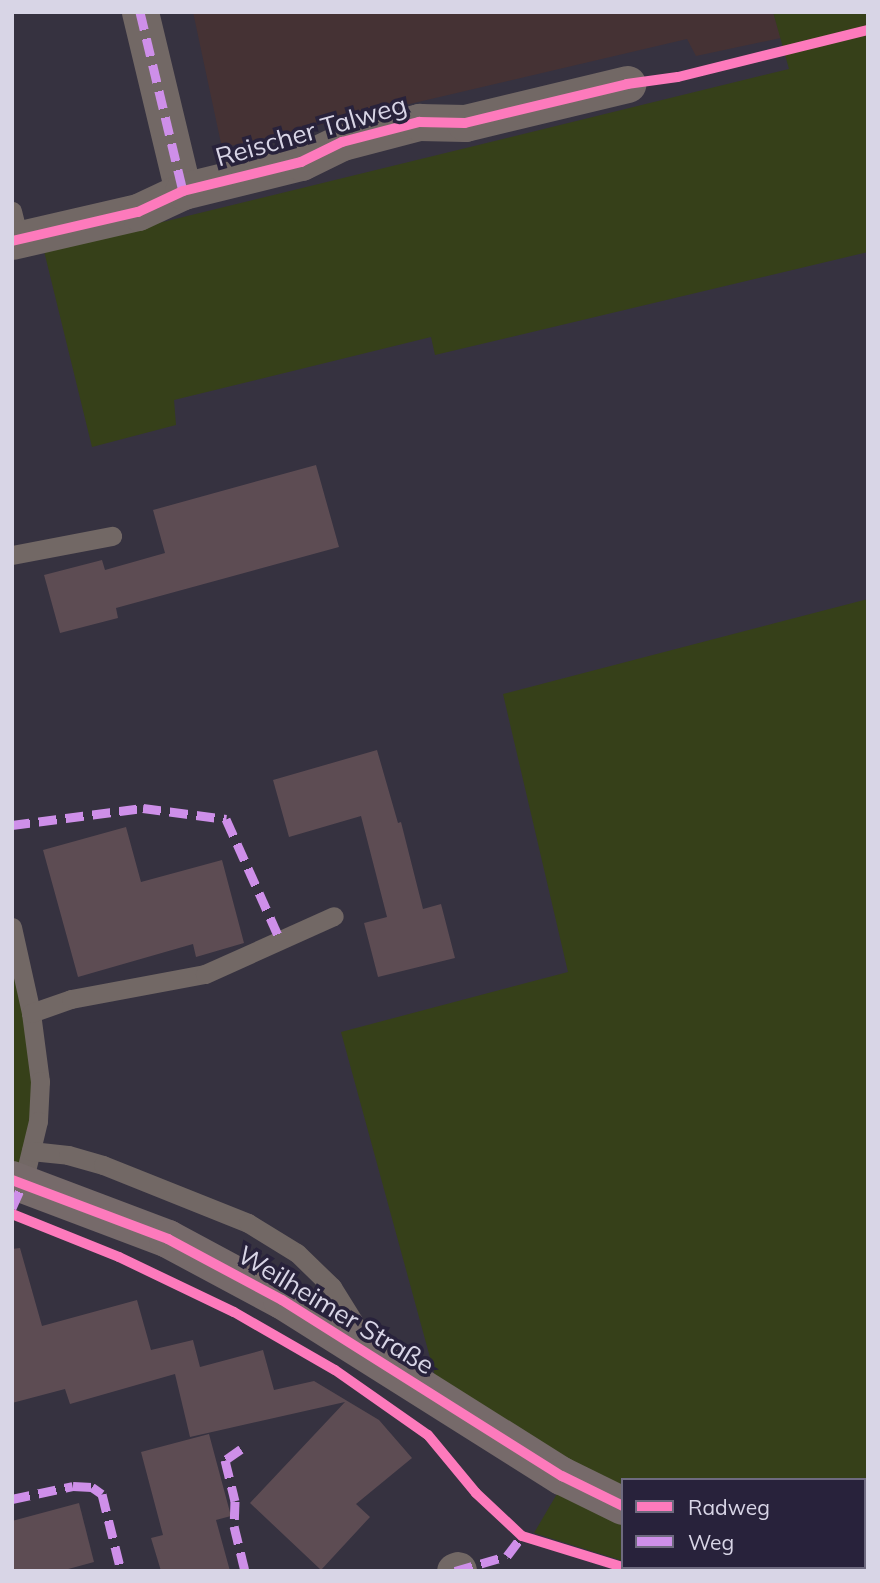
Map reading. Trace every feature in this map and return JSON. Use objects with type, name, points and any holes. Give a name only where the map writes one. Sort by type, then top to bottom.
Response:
[{"type":"street","points":[[141,12],[183,191]]},
{"type":"street","name":"Reischer Talweg","points":[[15,231],[138,212],[183,191],[301,162],[342,142],[419,122],[465,123],[627,84]]},
{"type":"street","name":"Weilheimer Straße","points":[[22,1171],[167,1238],[282,1300],[562,1476],[621,1505]]},
{"type":"lane","points":[[12,555],[112,536]]},
{"type":"lane","points":[[31,1013],[71,999],[205,974],[334,916]]},
{"type":"lane","points":[[12,927],[31,1013],[40,1081],[38,1121],[22,1171]]},
{"type":"lane","points":[[22,1171],[68,1155],[103,1165],[248,1223],[297,1253],[332,1287],[353,1321],[359,1349]]},
{"type":"shaded area","points":[[193,12],[773,12],[781,38],[696,56],[687,39],[222,148]]},
{"type":"green space","points":[[773,12],[868,12],[868,252],[435,355],[431,337],[174,400],[176,425],[92,447],[44,251],[789,69]]},
{"type":"green space","points":[[868,599],[868,1571],[789,1569],[866,1569],[866,1478],[621,1478],[621,1493],[437,1383],[341,1032],[568,972],[503,694]]},
{"type":"green space","points":[[12,951],[40,1054],[24,1170],[12,1166]]},
{"type":"green space","points":[[561,1487],[621,1518],[621,1560],[534,1533]]},
{"type":"green space","points":[[650,1569],[744,1571],[655,1571]]},
{"type":"building","points":[[316,465],[339,547],[116,608],[118,618],[60,633],[44,575],[102,560],[105,570],[165,553],[153,510]]},
{"type":"building","points":[[377,750],[398,823],[401,822],[423,909],[441,904],[455,958],[378,977],[364,923],[387,917],[361,816],[289,837],[273,780]]},
{"type":"building","points":[[126,827],[141,882],[222,860],[244,943],[196,957],[193,944],[78,977],[43,850]]},
{"type":"building","points":[[20,1248],[42,1326],[137,1300],[151,1350],[193,1340],[200,1367],[263,1350],[274,1390],[314,1381],[379,1420],[412,1458],[356,1504],[370,1517],[321,1570],[250,1503],[345,1402],[190,1437],[175,1374],[70,1404],[65,1389],[12,1403],[12,1249]]},
{"type":"building","points":[[209,1434],[231,1516],[216,1520],[230,1571],[161,1571],[151,1538],[163,1535],[141,1452]]},
{"type":"building","points":[[79,1503],[94,1562],[61,1571],[12,1571],[12,1521]]},
{"type":"marked path","points":[[140,12],[183,191]]},
{"type":"marked path","points":[[12,825],[143,808],[226,819],[280,940]]},
{"type":"marked path","points":[[12,1208],[23,1183]]},
{"type":"marked path","points":[[241,1449],[225,1460],[235,1501],[234,1526],[245,1571]]},
{"type":"marked path","points":[[12,1499],[73,1486],[92,1487],[102,1494],[121,1571]]},
{"type":"marked path","points":[[455,1571],[507,1556],[522,1536]]},
{"type":"cycle path","points":[[12,241],[138,212],[183,191],[301,162],[342,142],[419,122],[465,123],[627,84],[678,77],[868,30]]},
{"type":"cycle path","points":[[12,1180],[168,1239],[282,1300],[562,1476],[621,1505]]},
{"type":"cycle path","points":[[12,1214],[119,1257],[234,1312],[335,1370],[428,1435],[476,1493],[522,1536],[621,1566]]}]
